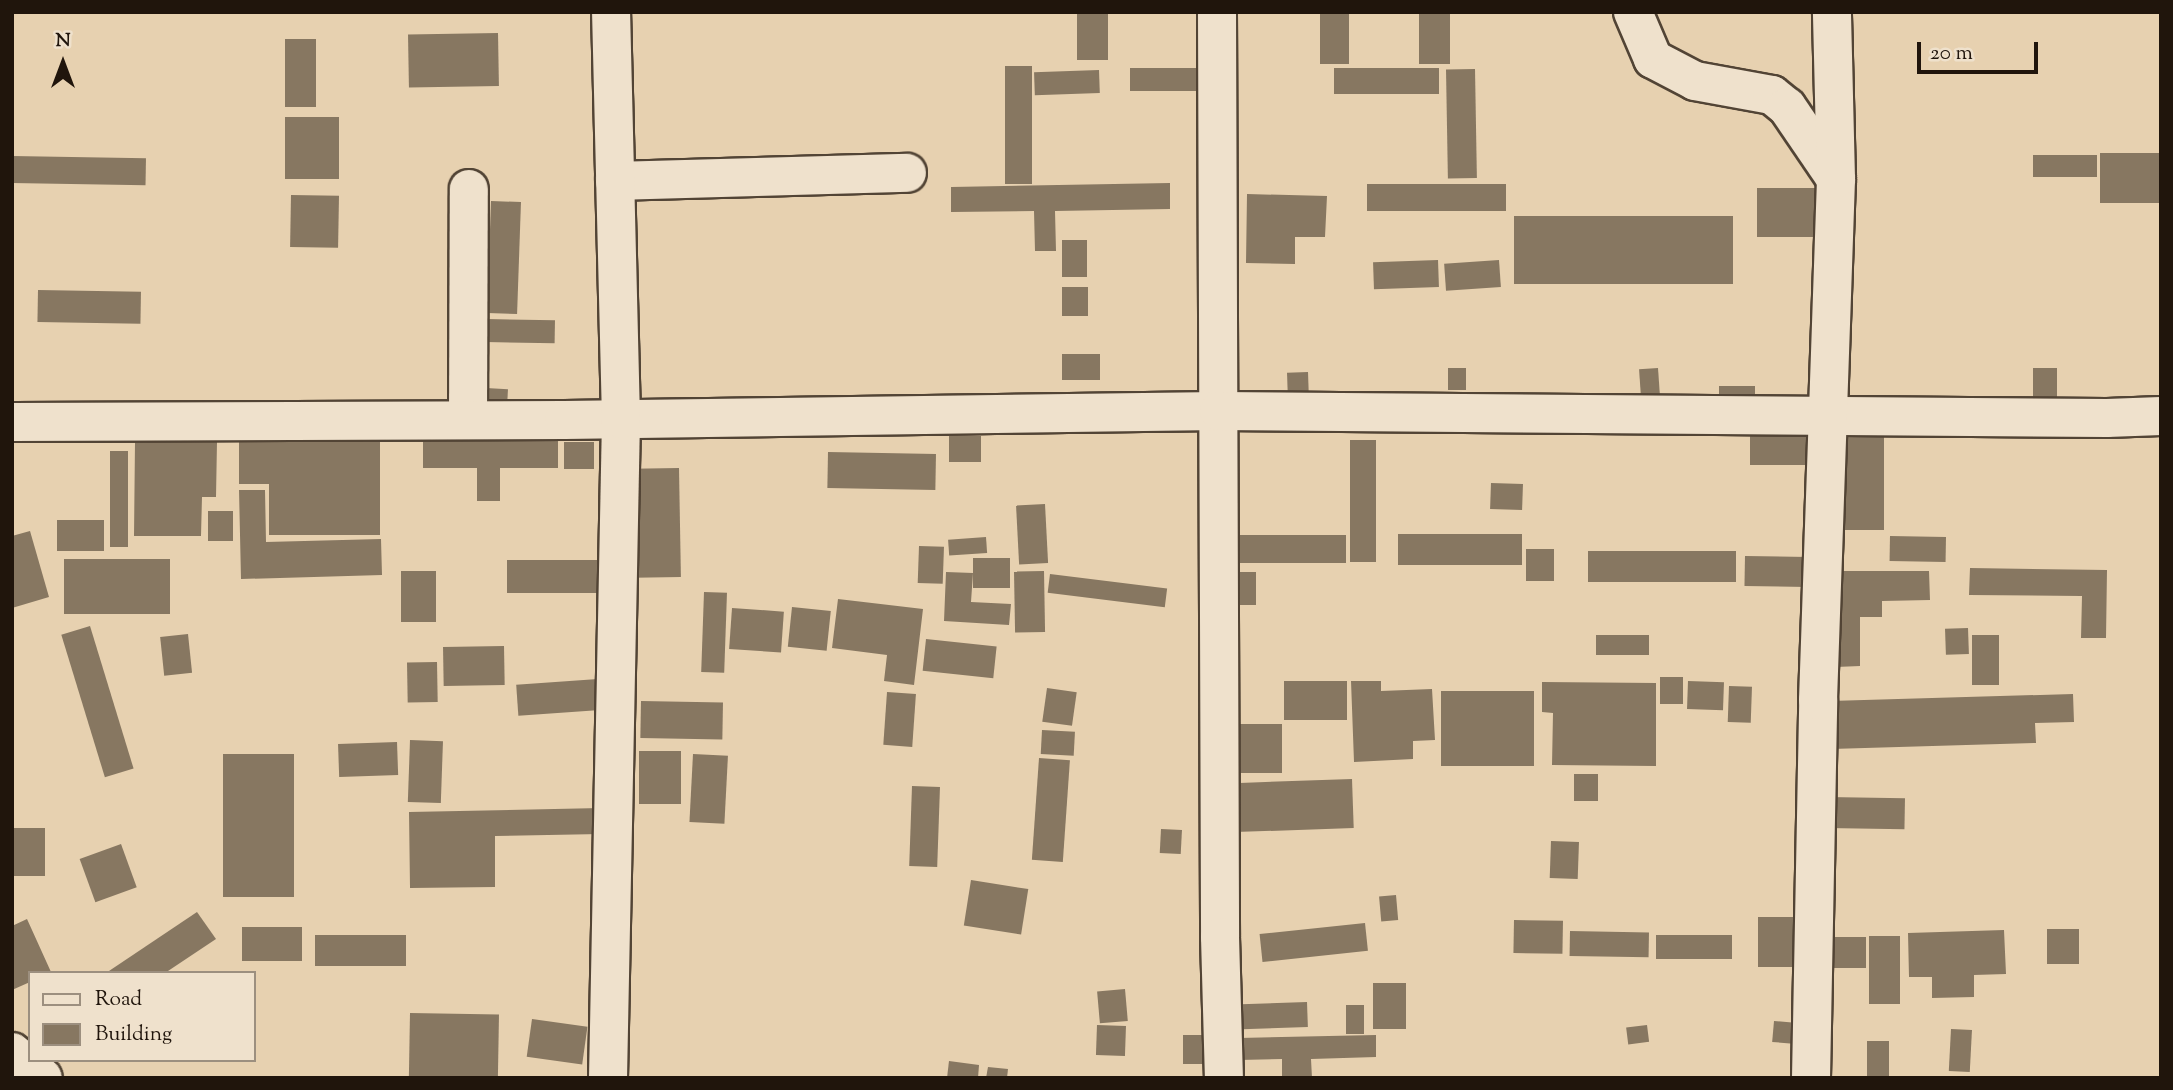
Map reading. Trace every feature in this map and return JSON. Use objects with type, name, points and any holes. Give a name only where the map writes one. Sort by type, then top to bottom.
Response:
[{"type":"street","points":[[608,1078],[621,419],[611,12]]},
{"type":"street","points":[[1217,12],[1220,937],[1224,1078]]},
{"type":"street","points":[[1633,12],[1653,59],[1695,81],[1772,95],[1787,107],[1836,179]]},
{"type":"street","points":[[1811,1078],[1818,699],[1836,179],[1832,12]]},
{"type":"street","points":[[615,181],[907,173]]},
{"type":"street","points":[[468,420],[469,189]]},
{"type":"street","points":[[12,422],[621,419],[1219,411],[2107,418],[2161,416]]},
{"type":"street","points":[[12,1052],[43,1078]]},
{"type":"building","points":[[1077,12],[1108,12],[1108,60],[1077,60]]},
{"type":"building","points":[[1320,12],[1349,12],[1349,64],[1320,64]]},
{"type":"building","points":[[1419,12],[1450,12],[1450,64],[1419,64]]},
{"type":"building","points":[[498,33],[499,86],[409,88],[408,35]]},
{"type":"building","points":[[285,39],[316,39],[316,107],[285,107]]},
{"type":"building","points":[[1005,66],[1032,66],[1032,184],[1005,184]]},
{"type":"building","points":[[1130,68],[1201,68],[1201,91],[1130,91]]},
{"type":"building","points":[[1334,68],[1439,68],[1439,94],[1334,94]]},
{"type":"building","points":[[1475,69],[1477,178],[1448,178],[1446,70]]},
{"type":"building","points":[[1099,70],[1100,93],[1035,95],[1034,72]]},
{"type":"building","points":[[285,117],[339,117],[339,179],[285,179]]},
{"type":"building","points":[[2100,153],[2161,153],[2161,203],[2100,203]]},
{"type":"building","points":[[2033,155],[2097,155],[2097,177],[2033,177]]},
{"type":"building","points":[[12,156],[146,158],[146,185],[12,183]]},
{"type":"building","points":[[1170,183],[1170,209],[1055,211],[1056,251],[1035,251],[1034,211],[951,212],[951,187]]},
{"type":"building","points":[[1367,184],[1506,184],[1506,211],[1367,211]]},
{"type":"building","points":[[1757,188],[1815,188],[1815,237],[1757,237]]},
{"type":"building","points":[[1247,194],[1327,196],[1325,237],[1295,237],[1295,264],[1246,263]]},
{"type":"building","points":[[291,195],[339,196],[338,248],[290,247]]},
{"type":"building","points":[[491,201],[521,202],[517,314],[487,313]]},
{"type":"building","points":[[1514,216],[1733,216],[1733,284],[1514,284]]},
{"type":"building","points":[[1062,240],[1087,240],[1087,277],[1062,277]]},
{"type":"building","points":[[1438,260],[1439,287],[1374,289],[1373,262]]},
{"type":"building","points":[[1499,260],[1501,287],[1446,291],[1444,264]]},
{"type":"building","points":[[1062,287],[1088,287],[1088,316],[1062,316]]},
{"type":"building","points":[[38,290],[141,292],[140,324],[37,322]]},
{"type":"building","points":[[486,319],[555,320],[555,343],[486,342]]},
{"type":"building","points":[[1062,354],[1100,354],[1100,380],[1062,380]]},
{"type":"building","points":[[1448,368],[1466,368],[1466,390],[1448,390]]},
{"type":"building","points":[[1658,368],[1660,399],[1641,400],[1639,369]]},
{"type":"building","points":[[2033,368],[2057,368],[2057,410],[2033,410]]},
{"type":"building","points":[[1308,372],[1309,397],[1288,398],[1287,373]]},
{"type":"building","points":[[1719,386],[1755,386],[1755,408],[1719,408]]},
{"type":"building","points":[[486,388],[508,389],[507,409],[485,408]]},
{"type":"building","points":[[949,436],[981,436],[981,462],[949,462]]},
{"type":"building","points":[[1750,436],[1815,436],[1815,465],[1750,465]]},
{"type":"building","points":[[1841,436],[1884,436],[1884,530],[1841,530]]},
{"type":"building","points":[[423,440],[558,440],[558,468],[500,468],[500,501],[477,501],[477,468],[423,468]]},
{"type":"building","points":[[1350,440],[1376,440],[1376,562],[1350,562]]},
{"type":"building","points":[[135,442],[217,442],[216,497],[202,497],[201,536],[134,536]]},
{"type":"building","points":[[239,442],[380,442],[380,535],[269,535],[269,484],[239,484]]},
{"type":"building","points":[[564,442],[594,442],[594,469],[564,469]]},
{"type":"building","points":[[110,451],[128,451],[128,547],[110,547]]},
{"type":"building","points":[[828,452],[936,454],[935,490],[827,488]]},
{"type":"building","points":[[679,468],[681,577],[634,578],[632,469]]},
{"type":"building","points":[[1491,483],[1523,484],[1522,510],[1490,509]]},
{"type":"building","points":[[239,490],[265,490],[266,542],[381,539],[382,575],[241,579]]},
{"type":"building","points":[[1045,504],[1048,563],[1019,564],[1016,506]]},
{"type":"building","points":[[208,511],[233,511],[233,541],[208,541]]},
{"type":"building","points":[[57,520],[104,520],[104,551],[57,551]]},
{"type":"building","points":[[30,531],[49,597],[12,608],[12,536]]},
{"type":"building","points":[[1398,534],[1522,534],[1522,565],[1398,565]]},
{"type":"building","points":[[1233,535],[1346,535],[1346,563],[1233,563]]},
{"type":"building","points":[[1890,536],[1946,537],[1946,562],[1890,561]]},
{"type":"building","points":[[986,537],[987,553],[949,556],[948,540]]},
{"type":"building","points":[[919,546],[944,547],[943,584],[918,583]]},
{"type":"building","points":[[1526,549],[1554,549],[1554,581],[1526,581]]},
{"type":"building","points":[[1588,551],[1736,551],[1736,582],[1588,582]]},
{"type":"building","points":[[1745,556],[1808,557],[1807,587],[1744,586]]},
{"type":"building","points":[[973,558],[1010,558],[1010,588],[973,588]]},
{"type":"building","points":[[64,559],[170,559],[170,614],[64,614]]},
{"type":"building","points":[[507,560],[600,560],[600,593],[507,593]]},
{"type":"building","points":[[1970,568],[2107,570],[2106,638],[2081,638],[2082,596],[1969,595]]},
{"type":"building","points":[[401,571],[436,571],[436,622],[401,622]]},
{"type":"building","points":[[1044,571],[1045,632],[1015,633],[1014,572]]},
{"type":"building","points":[[1835,571],[1929,571],[1930,600],[1882,601],[1882,617],[1860,617],[1860,666],[1836,667]]},
{"type":"building","points":[[946,572],[973,573],[971,602],[1011,604],[1009,625],[944,621]]},
{"type":"building","points":[[1228,572],[1256,572],[1256,605],[1228,605]]},
{"type":"building","points":[[1050,574],[1167,588],[1165,607],[1048,593]]},
{"type":"building","points":[[704,592],[727,593],[724,673],[701,672]]},
{"type":"building","points":[[838,599],[923,609],[914,685],[884,681],[887,655],[832,648]]},
{"type":"building","points":[[792,607],[831,611],[827,651],[788,647]]},
{"type":"building","points":[[732,608],[784,612],[781,653],[729,649]]},
{"type":"building","points":[[90,626],[134,768],[105,777],[61,635]]},
{"type":"building","points":[[1968,628],[1969,654],[1946,655],[1945,629]]},
{"type":"building","points":[[188,634],[192,673],[164,676],[160,637]]},
{"type":"building","points":[[1596,635],[1649,635],[1649,655],[1596,655]]},
{"type":"building","points":[[1972,635],[1999,635],[1999,685],[1972,685]]},
{"type":"building","points":[[926,639],[997,646],[993,678],[923,671]]},
{"type":"building","points":[[504,646],[505,685],[444,686],[443,647]]},
{"type":"building","points":[[437,662],[438,702],[408,703],[407,663]]},
{"type":"building","points":[[1660,677],[1683,677],[1683,704],[1660,704]]},
{"type":"building","points":[[598,679],[600,710],[518,716],[516,685]]},
{"type":"building","points":[[1284,681],[1347,681],[1347,720],[1284,720]]},
{"type":"building","points":[[1351,681],[1381,681],[1381,691],[1432,689],[1435,740],[1413,741],[1413,759],[1354,762]]},
{"type":"building","points":[[1688,681],[1724,682],[1723,710],[1687,709]]},
{"type":"building","points":[[1542,682],[1656,683],[1656,766],[1552,765],[1553,713],[1542,712]]},
{"type":"building","points":[[1729,686],[1752,687],[1751,723],[1728,722]]},
{"type":"building","points":[[1047,688],[1077,692],[1072,726],[1042,722]]},
{"type":"building","points":[[1441,691],[1534,691],[1534,766],[1441,766]]},
{"type":"building","points":[[887,692],[916,694],[912,747],[883,745]]},
{"type":"building","points":[[2073,694],[2074,722],[2035,723],[2036,743],[1831,749],[1830,701]]},
{"type":"building","points":[[641,701],[723,702],[722,739],[640,738]]},
{"type":"building","points":[[1232,724],[1282,724],[1282,773],[1232,773]]},
{"type":"building","points":[[1042,730],[1075,732],[1074,756],[1041,754]]},
{"type":"building","points":[[410,740],[443,741],[441,803],[408,802]]},
{"type":"building","points":[[397,742],[398,775],[339,777],[338,744]]},
{"type":"building","points":[[639,751],[681,751],[681,804],[639,804]]},
{"type":"building","points":[[223,754],[294,754],[294,897],[223,897]]},
{"type":"building","points":[[693,754],[728,756],[724,824],[689,822]]},
{"type":"building","points":[[1039,758],[1070,760],[1063,862],[1032,860]]},
{"type":"building","points":[[1574,774],[1598,774],[1598,801],[1574,801]]},
{"type":"building","points":[[1352,779],[1354,828],[1235,832],[1233,783]]},
{"type":"building","points":[[912,786],[940,787],[937,867],[909,866]]},
{"type":"building","points":[[1827,797],[1905,798],[1904,829],[1826,828]]},
{"type":"building","points":[[601,808],[601,834],[495,836],[495,887],[410,888],[409,812]]},
{"type":"building","points":[[12,828],[45,828],[45,876],[12,876]]},
{"type":"building","points":[[1161,829],[1182,830],[1181,854],[1160,853]]},
{"type":"building","points":[[1551,841],[1579,842],[1578,879],[1550,878]]},
{"type":"building","points":[[121,844],[137,887],[95,902],[80,859]]},
{"type":"building","points":[[971,880],[1028,889],[1021,935],[964,925]]},
{"type":"building","points":[[1396,895],[1398,920],[1381,921],[1379,896]]},
{"type":"building","points":[[197,912],[216,939],[168,971],[109,971]]},
{"type":"building","points":[[1758,917],[1798,917],[1798,967],[1758,967]]},
{"type":"building","points":[[27,919],[51,971],[28,971],[28,983],[12,990],[12,926]]},
{"type":"building","points":[[1514,920],[1563,921],[1562,954],[1513,953]]},
{"type":"building","points":[[1365,923],[1368,951],[1263,962],[1260,934]]},
{"type":"building","points":[[242,927],[302,927],[302,961],[242,961]]},
{"type":"building","points":[[2047,929],[2079,929],[2079,964],[2047,964]]},
{"type":"building","points":[[2004,930],[2006,974],[1974,975],[1974,997],[1932,998],[1932,977],[1909,977],[1908,933]]},
{"type":"building","points":[[1570,931],[1649,932],[1649,957],[1570,956]]},
{"type":"building","points":[[315,935],[406,935],[406,966],[315,966]]},
{"type":"building","points":[[1656,935],[1732,935],[1732,959],[1656,959]]},
{"type":"building","points":[[1869,936],[1900,936],[1900,1004],[1869,1004]]},
{"type":"building","points":[[1823,937],[1866,937],[1866,968],[1823,968]]},
{"type":"building","points":[[1373,983],[1406,983],[1406,1029],[1373,1029]]},
{"type":"building","points":[[1125,989],[1128,1021],[1100,1023],[1097,991]]},
{"type":"building","points":[[1307,1002],[1308,1027],[1242,1029],[1241,1004]]},
{"type":"building","points":[[1346,1005],[1364,1005],[1364,1034],[1346,1034]]},
{"type":"building","points":[[410,1013],[499,1015],[498,1078],[409,1078]]},
{"type":"building","points":[[532,1019],[587,1027],[582,1064],[527,1057]]},
{"type":"building","points":[[1774,1021],[1795,1023],[1793,1044],[1772,1042]]},
{"type":"building","points":[[1097,1025],[1126,1026],[1125,1056],[1096,1055]]},
{"type":"building","points":[[1647,1025],[1649,1042],[1628,1044],[1626,1028]]},
{"type":"building","points":[[1951,1029],[1972,1030],[1970,1072],[1949,1071]]},
{"type":"building","points":[[1183,1035],[1214,1035],[1214,1064],[1183,1064]]},
{"type":"building","points":[[1376,1035],[1376,1057],[1311,1059],[1312,1078],[1282,1078],[1282,1059],[1239,1060],[1239,1038]]},
{"type":"building","points":[[1867,1041],[1889,1041],[1889,1078],[1867,1078]]},
{"type":"building","points":[[949,1061],[979,1065],[978,1078],[947,1078]]},
{"type":"building","points":[[988,1067],[1008,1069],[1007,1078],[986,1078]]}]
